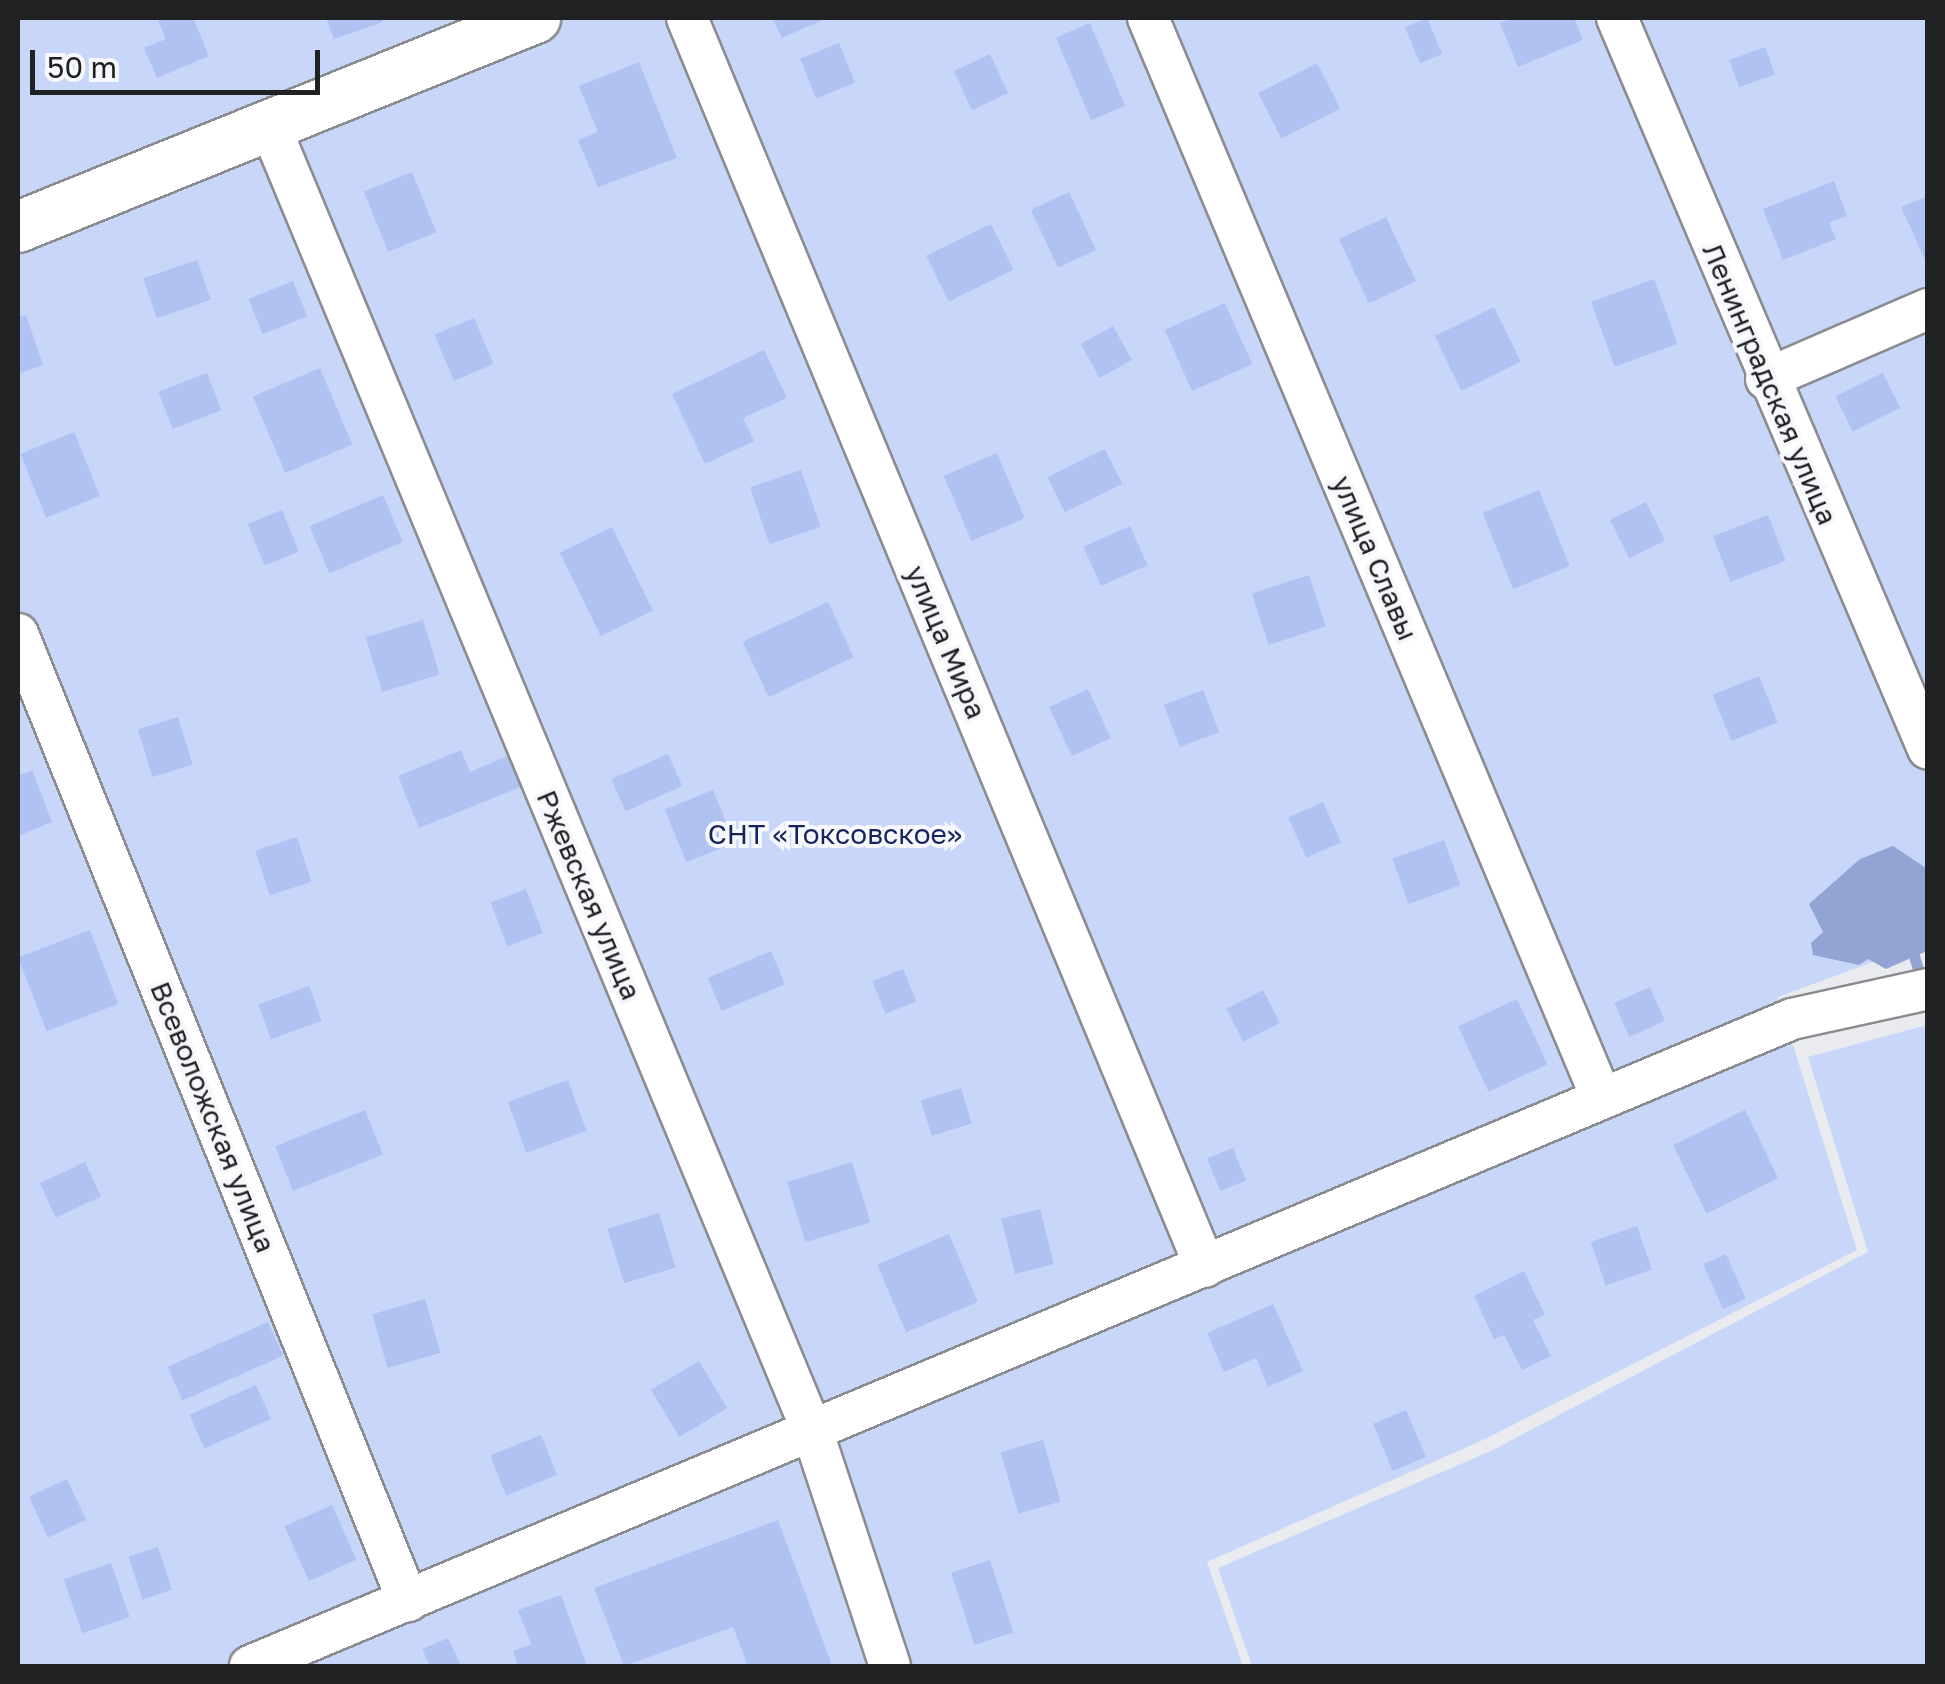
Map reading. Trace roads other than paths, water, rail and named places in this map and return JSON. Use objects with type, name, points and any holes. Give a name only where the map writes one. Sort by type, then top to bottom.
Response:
[{"type":"street","points":[[18,227],[271,129],[535,18]]},
{"type":"street","name":"улица Мира","points":[[687,18],[1205,1266]]},
{"type":"street","name":"улица Славы","points":[[1148,18],[1602,1099]]},
{"type":"street","name":"Ленинградская улица","points":[[1617,18],[1766,379],[1928,749]]},
{"type":"street","name":"Ржевская улица","points":[[271,129],[813,1432],[890,1666]]},
{"type":"street","points":[[1766,379],[1928,309]]},
{"type":"street","name":"Всеволожская улица","points":[[18,634],[408,1600]]},
{"type":"street","points":[[250,1666],[1792,1019],[1928,989]]},
{"type":"waterway","points":[[1914,956],[1923,985]]},
{"type":"park label","name":"СНТ «Токсовское»","points":[[835,834]]}]
